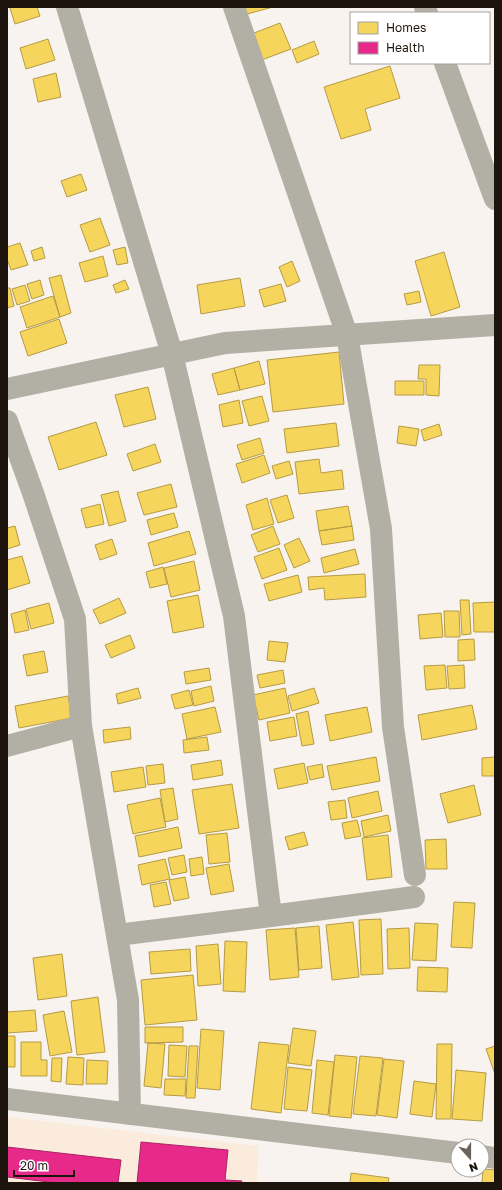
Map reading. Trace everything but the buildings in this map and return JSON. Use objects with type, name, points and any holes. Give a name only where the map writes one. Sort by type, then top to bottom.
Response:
[{"type":"street","points":[[66,7],[172,354],[234,616],[271,916]]},
{"type":"street","points":[[234,7],[347,335],[381,529],[393,727],[415,875]]},
{"type":"street","points":[[445,64],[495,199]]},
{"type":"street","points":[[7,389],[225,343],[495,325]]},
{"type":"street","points":[[7,422],[33,493],[75,619],[81,726],[128,1000],[130,1114]]},
{"type":"street","points":[[7,746],[81,726]]},
{"type":"street","points":[[117,935],[414,897]]},
{"type":"street","points":[[7,1099],[450,1152]]},
{"type":"shaded area","points":[[7,1117],[258,1146],[257,1183],[7,1183]]}]
